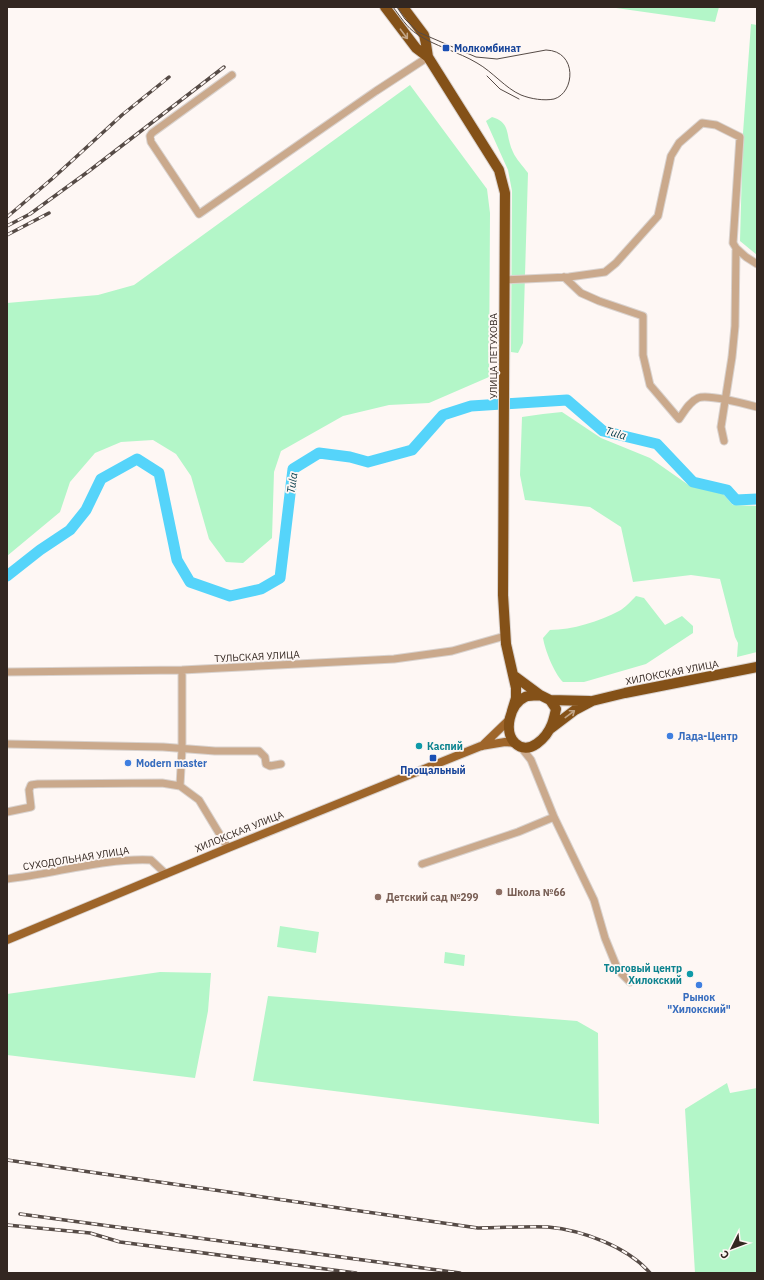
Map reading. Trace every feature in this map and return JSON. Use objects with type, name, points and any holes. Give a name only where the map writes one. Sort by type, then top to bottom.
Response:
[{"type":"highway","name":"УЛИЦА ПЕТУХОВА","points":[[384,7],[416,48],[428,57],[499,170],[505,193],[503,595],[506,644],[513,675],[516,698],[511,715]]},
{"type":"highway","name":"УЛИЦА ПЕТУХОВА","points":[[407,8],[424,35],[428,57]]},
{"type":"highway","name":"ХИЛОКСКАЯ УЛИЦА","points":[[592,701],[757,667]]},
{"type":"highway","points":[[513,675],[540,695],[550,700],[592,701]]},
{"type":"highway","points":[[540,695],[524,698],[517,703],[511,715],[508,728],[511,738],[517,745],[531,747],[543,738],[550,729],[556,709],[550,700]]},
{"type":"highway","points":[[550,729],[575,710],[592,701]]},
{"type":"main road","points":[[481,746],[496,733],[511,715]]},
{"type":"main road","points":[[481,746],[505,742],[517,745]]},
{"type":"main road","name":"ХИЛОКСКАЯ УЛИЦА","points":[[7,940],[228,848],[481,746]]},
{"type":"street","points":[[232,75],[152,133],[150,136],[151,142],[199,214],[376,91],[428,57]]},
{"type":"street","points":[[505,280],[564,277],[605,272],[616,263],[658,216],[671,156],[679,143],[702,123],[716,125],[740,137],[733,243],[736,248],[746,257],[757,264]]},
{"type":"street","points":[[724,440],[721,427],[724,400],[732,357],[735,326],[736,248]]},
{"type":"street","points":[[564,277],[582,293],[623,310],[643,316],[643,355],[650,385],[679,419],[687,407],[698,398],[707,397],[757,407]]},
{"type":"street","name":"ТУЛЬСКАЯ УЛИЦА","points":[[7,672],[182,670],[394,658],[452,651],[505,636]]},
{"type":"street","points":[[180,786],[182,749],[182,670]]},
{"type":"street","points":[[7,744],[163,747],[182,749],[259,751],[265,756],[266,764],[270,766],[281,764]]},
{"type":"street","points":[[531,760],[536,744]]},
{"type":"street","points":[[517,745],[531,760],[554,816],[594,900],[605,938],[618,970],[630,982]]},
{"type":"street","points":[[7,812],[31,807],[29,790],[31,785],[162,783],[180,786],[199,800],[228,848]]},
{"type":"street","points":[[422,864],[518,832],[554,816]]},
{"type":"street","name":"СУХОДОЛЬНАЯ УЛИЦА","points":[[7,879],[118,860],[138,859],[151,860],[166,874]]},
{"type":"green space","points":[[609,7],[719,7],[715,22]]},
{"type":"green space","points":[[751,24],[757,25],[757,255],[740,241],[743,133]]},
{"type":"green space","points":[[410,85],[487,189],[490,213],[489,377],[429,403],[389,405],[343,416],[281,451],[274,472],[272,538],[243,563],[226,562],[209,539],[191,476],[176,454],[153,440],[121,442],[95,453],[70,482],[60,512],[7,556],[7,303],[98,295],[134,285]]},
{"type":"green space","points":[[492,117],[503,123],[505,126],[513,152],[528,173],[523,343],[518,353],[511,352],[512,191],[508,170],[486,121]]},
{"type":"green space","points":[[562,412],[601,438],[650,458],[690,486],[723,494],[733,505],[757,506],[757,652],[737,657],[738,643],[735,637],[720,579],[691,575],[633,582],[621,527],[590,507],[525,500],[520,475],[522,417]]},
{"type":"green space","points":[[636,596],[644,598],[665,625],[682,616],[693,626],[693,633],[646,664],[584,682],[563,682],[556,673],[550,661],[543,638],[550,630],[576,627],[611,615],[623,608]]},
{"type":"green space","points":[[280,926],[319,932],[316,953],[277,947]]},
{"type":"green space","points":[[445,952],[465,955],[464,966],[444,963]]},
{"type":"green space","points":[[160,972],[211,973],[208,1011],[195,1078],[7,1055],[7,994]]},
{"type":"green space","points":[[268,996],[577,1021],[598,1033],[599,1124],[253,1081]]},
{"type":"green space","points":[[727,1083],[730,1093],[757,1088],[757,1273],[695,1273],[685,1109]]},
{"type":"waterway","name":"Tula","points":[[7,576],[40,550],[70,530],[86,510],[101,479],[137,459],[159,473],[177,560],[190,582],[230,596],[261,589],[280,578],[293,469],[319,453],[350,457],[368,462],[412,450],[443,415],[471,406],[567,400],[603,431],[657,444],[693,482],[727,490],[736,500],[757,499]]},
{"type":"tram line","points":[[393,7],[407,25],[417,34],[477,63],[521,95],[529,98],[550,100],[561,95],[566,89],[570,73],[568,64],[564,57],[556,52],[546,50],[497,59],[476,57],[418,32],[405,19],[397,7]]},
{"type":"tram line","points":[[487,76],[500,89],[519,99]]},
{"type":"railway","points":[[7,226],[30,214],[89,171],[224,67]]},
{"type":"railway","points":[[7,217],[53,178],[122,115],[169,77]]},
{"type":"railway","points":[[7,235],[49,213]]},
{"type":"railway","points":[[7,1160],[478,1228],[548,1227],[561,1229],[604,1241],[630,1255],[650,1273]]},
{"type":"railway","points":[[20,1214],[460,1273]]},
{"type":"railway","points":[[7,1225],[90,1233],[120,1242],[356,1273]]},
{"type":"place","name":"Молкомбинат","points":[[446,48]]},
{"type":"place","name":"Лада-Центр","points":[[670,736]]},
{"type":"place","name":"Каспий","points":[[419,746]]},
{"type":"place","name":"Прощальный","points":[[433,758]]},
{"type":"place","name":"Modern master","points":[[128,763]]},
{"type":"place","name":"Школа №66","points":[[499,892]]},
{"type":"place","name":"Детский сад №299","points":[[378,897]]},
{"type":"place","name":"Торговый центр Хилокский","points":[[690,974]]},
{"type":"place","name":"Рынок \"Хилокский\"","points":[[699,985]]}]
